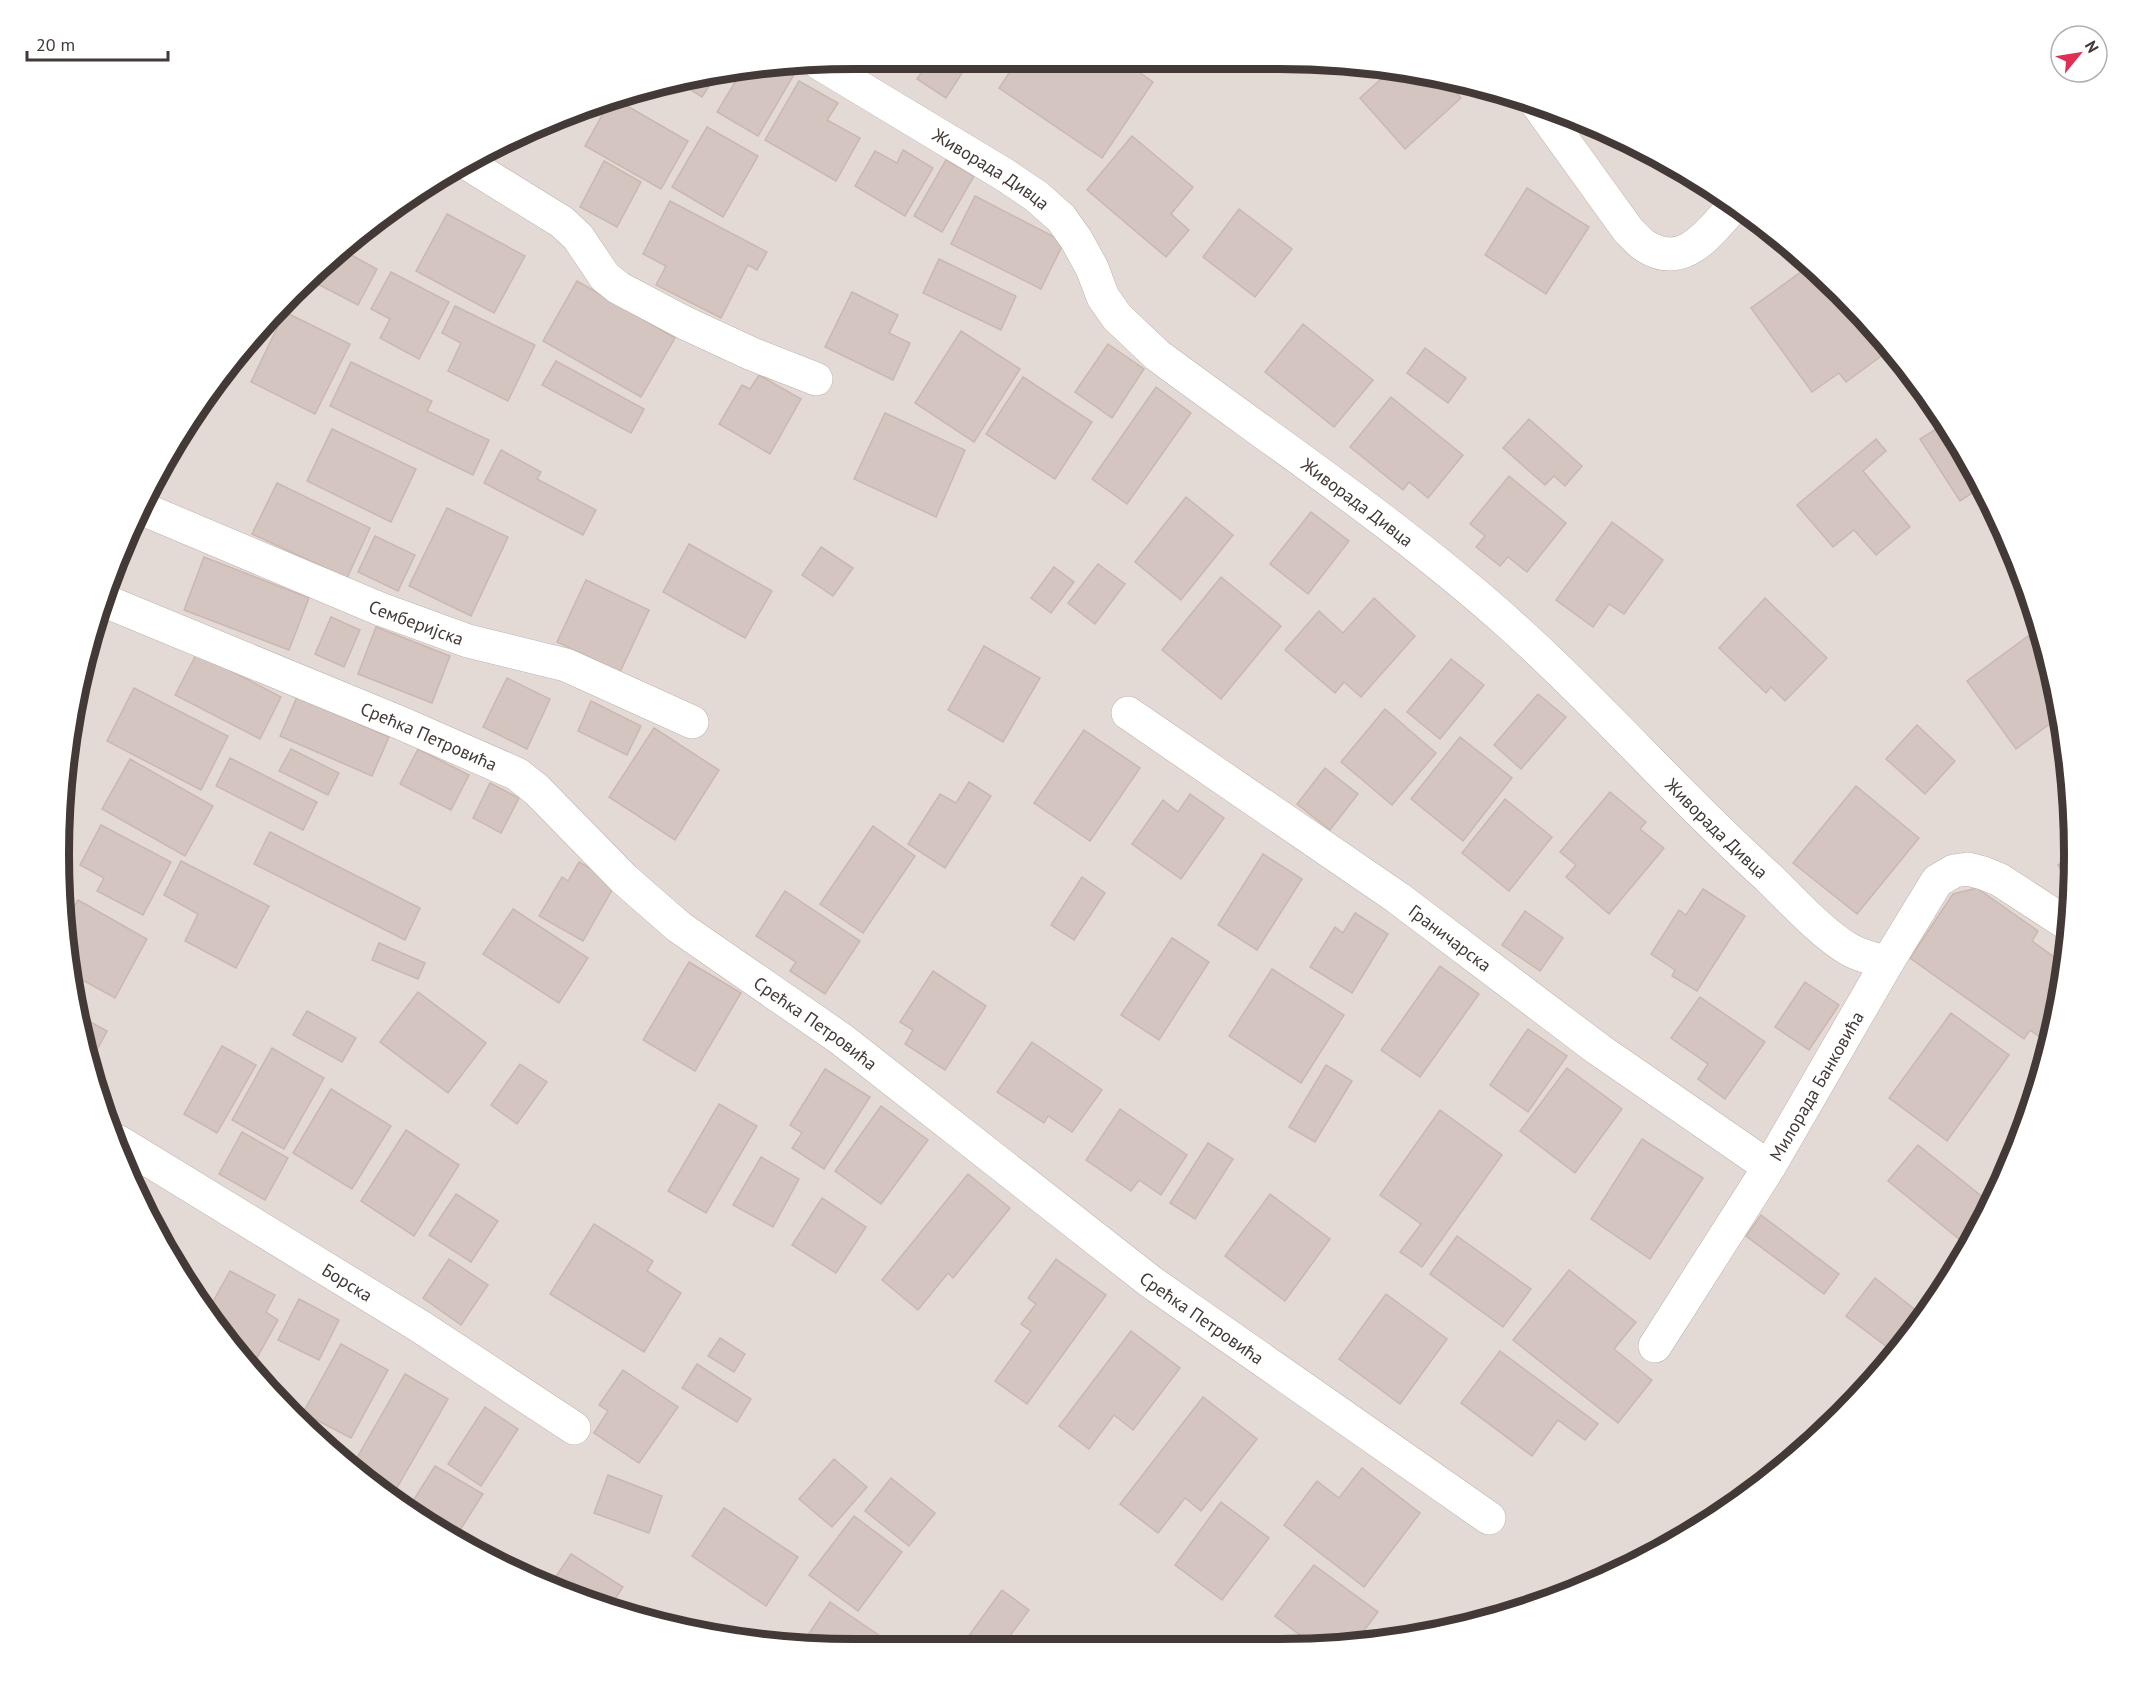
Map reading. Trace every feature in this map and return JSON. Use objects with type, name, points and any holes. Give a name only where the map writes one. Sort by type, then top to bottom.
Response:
[{"type":"street","name":"Живорада Дивца","points":[[830,70],[1036,196],[1061,218],[1076,239],[1092,268],[1103,297],[1117,317],[1149,348],[1346,493],[1467,587],[1548,661],[1731,844],[1831,936],[1852,951],[1887,963]]},
{"type":"street","points":[[1547,117],[1628,230],[1644,246],[1662,254],[1680,254],[1697,245],[1729,211]]},
{"type":"street","points":[[474,167],[562,222],[578,237],[605,277],[619,288],[752,354],[816,379]]},
{"type":"street","name":"Семберијска","points":[[148,511],[380,609],[468,642],[566,665],[692,722]]},
{"type":"street","name":"Срећка Петровића","points":[[110,604],[392,719],[517,774],[537,790],[624,879],[679,927],[841,1039],[1150,1282],[1489,1518]]},
{"type":"street","name":"Граничарска","points":[[1128,713],[1398,898],[1598,1049],[1769,1167]]},
{"type":"street","name":"Милорада Банковића","points":[[1655,1346],[1769,1167],[1937,881],[1954,871],[1968,869],[1983,873],[2000,880],[2061,920]]},
{"type":"street","name":"Борска","points":[[126,1146],[422,1328],[574,1428]]},
{"type":"shaded area","points":[[1279,69],[1330,71],[1432,84],[1531,111],[1626,150],[1672,174],[1757,231],[1797,264],[1869,336],[1932,418],[1959,462],[1983,507],[2022,602],[2049,701],[2057,752],[2064,854],[2062,905],[2049,1007],[2037,1057],[2004,1154],[1983,1201],[1932,1290],[1902,1332],[1869,1372],[1797,1444],[1757,1477],[1672,1534],[1579,1579],[1482,1612],[1432,1624],[1330,1637],[854,1639],[752,1632],[701,1624],[602,1597],[507,1558],[461,1534],[376,1477],[336,1444],[264,1372],[201,1290],[174,1246],[129,1154],[96,1057],[84,1007],[76,956],[69,854],[76,752],[84,701],[96,651],[129,554],[174,461],[231,376],[299,299],[376,231],[461,174],[554,129],[651,96],[701,84],[803,71]]},
{"type":"building","points":[[924,69],[965,69],[946,98],[917,79]]},
{"type":"building","points":[[1012,69],[1134,69],[1153,82],[1102,158],[999,88]]},
{"type":"building","points":[[796,72],[758,136],[717,112],[737,78]]},
{"type":"building","points":[[1384,76],[1453,89],[1461,98],[1405,149],[1360,98]]},
{"type":"building","points":[[799,81],[838,103],[827,120],[860,138],[836,181],[765,140]]},
{"type":"building","points":[[712,82],[702,97],[687,87]]},
{"type":"building","points":[[624,104],[688,141],[661,189],[585,146],[605,110]]},
{"type":"building","points":[[707,127],[758,156],[723,217],[672,187]]},
{"type":"building","points":[[1132,136],[1193,187],[1171,214],[1189,230],[1166,257],[1087,190]]},
{"type":"building","points":[[903,150],[933,168],[905,216],[855,186],[875,151],[897,163]]},
{"type":"building","points":[[946,160],[974,176],[942,232],[914,216]]},
{"type":"building","points":[[604,161],[641,182],[617,227],[580,207]]},
{"type":"building","points":[[1527,188],[1589,227],[1546,294],[1485,255]]},
{"type":"building","points":[[975,196],[1064,242],[1041,289],[951,244]]},
{"type":"building","points":[[670,201],[767,252],[757,270],[748,265],[721,318],[656,285],[666,266],[643,254]]},
{"type":"building","points":[[1239,209],[1292,249],[1255,297],[1203,257]]},
{"type":"building","points":[[447,214],[525,256],[494,313],[416,271]]},
{"type":"building","points":[[349,254],[377,269],[358,305],[316,283]]},
{"type":"building","points":[[939,259],[1016,296],[1001,330],[923,293]]},
{"type":"building","points":[[1803,270],[1834,299],[1884,354],[1846,382],[1839,373],[1812,392],[1751,308]]},
{"type":"building","points":[[391,272],[449,302],[419,359],[380,338],[390,319],[371,309]]},
{"type":"building","points":[[577,281],[675,338],[641,397],[543,341]]},
{"type":"building","points":[[852,292],[898,315],[889,333],[910,343],[893,380],[825,347]]},
{"type":"building","points":[[455,306],[535,345],[508,401],[448,371],[461,343],[442,333]]},
{"type":"building","points":[[286,313],[350,344],[315,414],[251,382]]},
{"type":"building","points":[[1303,324],[1373,380],[1334,427],[1265,372]]},
{"type":"building","points":[[961,331],[1020,369],[974,442],[915,403]]},
{"type":"building","points":[[1108,344],[1144,369],[1112,418],[1075,392]]},
{"type":"building","points":[[1425,348],[1466,378],[1448,403],[1407,373]]},
{"type":"building","points":[[556,361],[644,409],[631,433],[542,385]]},
{"type":"building","points":[[351,362],[432,401],[427,411],[489,440],[473,475],[330,406]]},
{"type":"building","points":[[759,375],[801,399],[770,454],[719,424],[742,385],[750,389]]},
{"type":"building","points":[[1023,377],[1092,422],[1055,479],[986,434]]},
{"type":"building","points":[[1156,387],[1191,413],[1127,504],[1092,479]]},
{"type":"building","points":[[1391,397],[1463,455],[1428,498],[1409,482],[1403,490],[1350,447]]},
{"type":"building","points":[[885,413],[965,450],[936,517],[854,479]]},
{"type":"building","points":[[1529,419],[1582,466],[1565,486],[1554,476],[1545,485],[1503,448]]},
{"type":"building","points":[[1938,428],[1975,491],[1960,501],[1920,439]]},
{"type":"building","points":[[332,429],[416,469],[391,522],[307,481]]},
{"type":"building","points":[[1876,439],[1886,451],[1863,471],[1910,527],[1876,555],[1854,530],[1833,547],[1797,505]]},
{"type":"building","points":[[501,450],[541,472],[537,479],[596,510],[583,535],[484,483]]},
{"type":"building","points":[[1509,476],[1566,523],[1527,572],[1508,557],[1500,566],[1476,547],[1485,536],[1470,524]]},
{"type":"building","points":[[277,483],[370,528],[347,578],[252,534]]},
{"type":"building","points":[[1186,497],[1233,535],[1181,600],[1135,562]]},
{"type":"building","points":[[447,508],[508,537],[471,616],[409,586]]},
{"type":"building","points":[[1311,512],[1349,541],[1308,594],[1270,564]]},
{"type":"building","points":[[1612,522],[1663,560],[1624,614],[1609,604],[1593,627],[1556,600]]},
{"type":"building","points":[[375,536],[415,555],[398,591],[358,572]]},
{"type":"building","points":[[689,544],[772,591],[745,638],[663,592]]},
{"type":"building","points":[[821,547],[853,568],[833,596],[802,575]]},
{"type":"building","points":[[204,557],[309,598],[289,650],[184,610]]},
{"type":"building","points":[[1098,564],[1125,584],[1095,624],[1068,603]]},
{"type":"building","points":[[1054,567],[1074,582],[1051,613],[1031,598]]},
{"type":"building","points":[[1221,577],[1281,626],[1221,699],[1162,650]]},
{"type":"building","points":[[586,580],[649,610],[620,672],[557,642]]},
{"type":"building","points":[[1374,598],[1415,636],[1361,697],[1344,682],[1335,693],[1285,650],[1319,611],[1343,633]]},
{"type":"building","points":[[1765,598],[1827,658],[1785,701],[1771,687],[1766,693],[1719,648]]},
{"type":"building","points":[[331,617],[360,630],[344,667],[315,654]]},
{"type":"building","points":[[376,627],[450,656],[432,703],[358,674]]},
{"type":"building","points":[[2028,636],[2037,651],[2052,722],[2016,749],[1967,681]]},
{"type":"building","points":[[984,646],[1040,678],[1003,742],[948,710]]},
{"type":"building","points":[[197,653],[281,697],[260,739],[175,695]]},
{"type":"building","points":[[1451,659],[1484,685],[1440,739],[1407,712]]},
{"type":"building","points":[[507,678],[550,699],[527,749],[483,727]]},
{"type":"building","points":[[134,688],[228,736],[201,790],[107,741]]},
{"type":"building","points":[[1538,694],[1566,717],[1521,769],[1494,745]]},
{"type":"building","points":[[297,697],[389,737],[372,776],[280,736]]},
{"type":"building","points":[[591,701],[641,726],[627,755],[578,731]]},
{"type":"building","points":[[1385,709],[1436,753],[1392,805],[1341,762]]},
{"type":"building","points":[[1917,725],[1955,761],[1925,794],[1886,759]]},
{"type":"building","points":[[654,728],[719,770],[675,840],[609,797]]},
{"type":"building","points":[[1084,730],[1140,768],[1090,841],[1034,803]]},
{"type":"building","points":[[1460,737],[1512,778],[1463,841],[1411,799]]},
{"type":"building","points":[[291,749],[339,773],[328,795],[279,771]]},
{"type":"building","points":[[418,749],[469,775],[451,810],[400,784]]},
{"type":"building","points":[[230,758],[317,802],[303,830],[216,786]]},
{"type":"building","points":[[130,759],[213,806],[185,856],[102,809]]},
{"type":"building","points":[[1325,768],[1358,794],[1330,830],[1297,804]]},
{"type":"building","points":[[969,782],[991,796],[945,868],[908,844],[940,794],[956,803]]},
{"type":"building","points":[[490,783],[519,798],[501,833],[473,818]]},
{"type":"building","points":[[1856,786],[1919,838],[1857,914],[1793,863]]},
{"type":"building","points":[[1610,792],[1646,822],[1640,829],[1664,848],[1609,914],[1566,877],[1576,865],[1560,852]]},
{"type":"building","points":[[1190,794],[1224,818],[1181,879],[1132,844],[1163,800],[1178,812]]},
{"type":"building","points":[[1505,799],[1552,837],[1509,891],[1462,853]]},
{"type":"building","points":[[101,825],[171,862],[143,915],[97,891],[104,878],[80,865]]},
{"type":"building","points":[[873,826],[915,856],[863,933],[820,904]]},
{"type":"building","points":[[270,832],[420,908],[405,940],[254,864]]},
{"type":"building","points":[[1263,854],[1302,879],[1257,950],[1218,925]]},
{"type":"building","points":[[181,861],[269,906],[236,968],[185,941],[198,914],[164,895]]},
{"type":"building","points":[[2064,861],[2063,874],[2058,865]]},
{"type":"building","points":[[579,862],[616,883],[583,941],[539,916],[562,877],[568,881]]},
{"type":"building","points":[[1082,877],[1105,893],[1074,940],[1051,925]]},
{"type":"building","points":[[1977,888],[2038,931],[2032,941],[2057,959],[2041,1038],[2030,1030],[2024,1039],[1910,958],[1953,894]]},
{"type":"building","points":[[1703,889],[1745,916],[1697,991],[1672,976],[1675,970],[1651,954],[1679,910],[1686,915]]},
{"type":"building","points":[[785,891],[860,941],[825,994],[790,971],[796,962],[756,936]]},
{"type":"building","points":[[78,900],[147,939],[115,998],[79,978],[72,911]]},
{"type":"building","points":[[513,909],[588,958],[559,1003],[483,954]]},
{"type":"building","points":[[1525,911],[1563,938],[1540,971],[1502,945]]},
{"type":"building","points":[[1355,913],[1388,934],[1352,993],[1310,967],[1335,927],[1343,933]]},
{"type":"building","points":[[1172,938],[1209,962],[1159,1040],[1121,1015]]},
{"type":"building","points":[[379,943],[425,963],[418,979],[372,960]]},
{"type":"building","points":[[689,962],[741,993],[695,1071],[643,1040]]},
{"type":"building","points":[[1440,966],[1479,994],[1420,1077],[1381,1050]]},
{"type":"building","points":[[1272,969],[1344,1015],[1301,1083],[1229,1036]]},
{"type":"building","points":[[933,971],[986,1006],[945,1070],[905,1044],[913,1030],[900,1022]]},
{"type":"building","points":[[1805,982],[1839,1005],[1809,1050],[1775,1027]]},
{"type":"building","points":[[418,992],[486,1043],[448,1093],[380,1042]]},
{"type":"building","points":[[1700,997],[1765,1042],[1725,1099],[1698,1079],[1708,1064],[1671,1038]]},
{"type":"building","points":[[307,1011],[356,1038],[342,1062],[293,1035]]},
{"type":"building","points":[[1951,1013],[2009,1055],[1947,1141],[1889,1098]]},
{"type":"building","points":[[87,1020],[107,1031],[95,1053]]},
{"type":"building","points":[[1528,1029],[1567,1056],[1528,1112],[1490,1085]]},
{"type":"building","points":[[1032,1042],[1102,1090],[1072,1132],[1048,1116],[1044,1123],[997,1092]]},
{"type":"building","points":[[222,1046],[256,1065],[217,1133],[184,1114]]},
{"type":"building","points":[[272,1048],[324,1078],[284,1149],[232,1120]]},
{"type":"building","points":[[520,1064],[547,1082],[517,1124],[491,1105]]},
{"type":"building","points":[[1326,1065],[1352,1081],[1315,1142],[1289,1127]]},
{"type":"building","points":[[1567,1068],[1622,1109],[1575,1173],[1520,1131]]},
{"type":"building","points":[[825,1069],[870,1097],[824,1169],[792,1148],[802,1133],[790,1125]]},
{"type":"building","points":[[331,1089],[391,1126],[352,1189],[293,1153]]},
{"type":"building","points":[[719,1104],[757,1126],[706,1213],[668,1191]]},
{"type":"building","points":[[881,1106],[928,1140],[881,1204],[835,1171]]},
{"type":"building","points":[[1120,1109],[1187,1155],[1161,1195],[1139,1180],[1131,1191],[1086,1160]]},
{"type":"building","points":[[1440,1110],[1502,1155],[1422,1267],[1400,1252],[1421,1224],[1380,1195]]},
{"type":"building","points":[[406,1130],[459,1165],[414,1236],[361,1201]]},
{"type":"building","points":[[242,1132],[288,1158],[265,1200],[219,1174]]},
{"type":"building","points":[[1642,1139],[1703,1178],[1650,1259],[1591,1219]]},
{"type":"building","points":[[1208,1143],[1233,1159],[1195,1219],[1170,1203]]},
{"type":"building","points":[[1918,1145],[1984,1198],[1962,1241],[1888,1181]]},
{"type":"building","points":[[761,1157],[799,1179],[773,1227],[733,1205]]},
{"type":"building","points":[[968,1174],[1010,1208],[953,1278],[948,1273],[918,1310],[882,1280]]},
{"type":"building","points":[[456,1194],[498,1221],[471,1262],[429,1235]]},
{"type":"building","points":[[1270,1194],[1330,1239],[1285,1301],[1225,1256]]},
{"type":"building","points":[[822,1198],[866,1227],[836,1273],[792,1245]]},
{"type":"building","points":[[1761,1215],[1839,1274],[1824,1294],[1746,1236]]},
{"type":"building","points":[[594,1224],[653,1261],[647,1271],[681,1293],[644,1352],[550,1294]]},
{"type":"building","points":[[1457,1236],[1531,1289],[1503,1327],[1430,1274]]},
{"type":"building","points":[[449,1259],[488,1285],[461,1325],[423,1298]]},
{"type":"building","points":[[1056,1259],[1106,1295],[1027,1404],[995,1381],[1031,1331],[1021,1324],[1036,1304],[1028,1298]]},
{"type":"building","points":[[1569,1270],[1636,1322],[1614,1349],[1652,1380],[1618,1423],[1513,1340]]},
{"type":"building","points":[[230,1271],[275,1295],[266,1312],[278,1320],[255,1361],[231,1332],[211,1305]]},
{"type":"building","points":[[1875,1278],[1917,1311],[1889,1348],[1846,1316]]},
{"type":"building","points":[[1386,1294],[1447,1339],[1400,1404],[1339,1359]]},
{"type":"building","points":[[299,1299],[339,1320],[319,1360],[278,1340]]},
{"type":"building","points":[[1131,1331],[1180,1368],[1133,1430],[1114,1415],[1089,1449],[1059,1426]]},
{"type":"building","points":[[720,1338],[745,1354],[734,1372],[708,1356]]},
{"type":"building","points":[[341,1344],[388,1370],[351,1438],[303,1413]]},
{"type":"building","points":[[1500,1351],[1598,1424],[1585,1440],[1558,1420],[1532,1456],[1461,1403]]},
{"type":"building","points":[[697,1364],[751,1399],[737,1422],[682,1388]]},
{"type":"building","points":[[623,1370],[678,1407],[639,1463],[594,1433],[608,1411],[599,1405]]},
{"type":"building","points":[[405,1374],[448,1399],[395,1491],[356,1460]]},
{"type":"building","points":[[1203,1397],[1257,1439],[1201,1511],[1185,1498],[1158,1533],[1120,1504]]},
{"type":"building","points":[[485,1407],[518,1429],[481,1486],[448,1464]]},
{"type":"building","points":[[834,1459],[867,1487],[832,1527],[799,1499]]},
{"type":"building","points":[[435,1466],[483,1494],[459,1532],[412,1503]]},
{"type":"building","points":[[1362,1468],[1420,1513],[1364,1587],[1284,1525],[1317,1481],[1339,1498]]},
{"type":"building","points":[[608,1475],[662,1496],[649,1533],[594,1513]]},
{"type":"building","points":[[891,1478],[935,1513],[909,1546],[865,1511]]},
{"type":"building","points":[[1221,1502],[1269,1538],[1222,1600],[1175,1565]]},
{"type":"building","points":[[724,1508],[798,1557],[766,1606],[692,1556]]},
{"type":"building","points":[[854,1516],[902,1552],[858,1611],[809,1575]]},
{"type":"building","points":[[571,1554],[623,1587],[614,1601],[543,1574],[544,1572],[555,1578]]},
{"type":"building","points":[[1314,1565],[1378,1612],[1362,1634],[1304,1638],[1275,1616]]},
{"type":"building","points":[[1002,1590],[1029,1610],[1008,1639],[967,1639]]},
{"type":"building","points":[[830,1602],[885,1639],[854,1639],[807,1637]]}]
